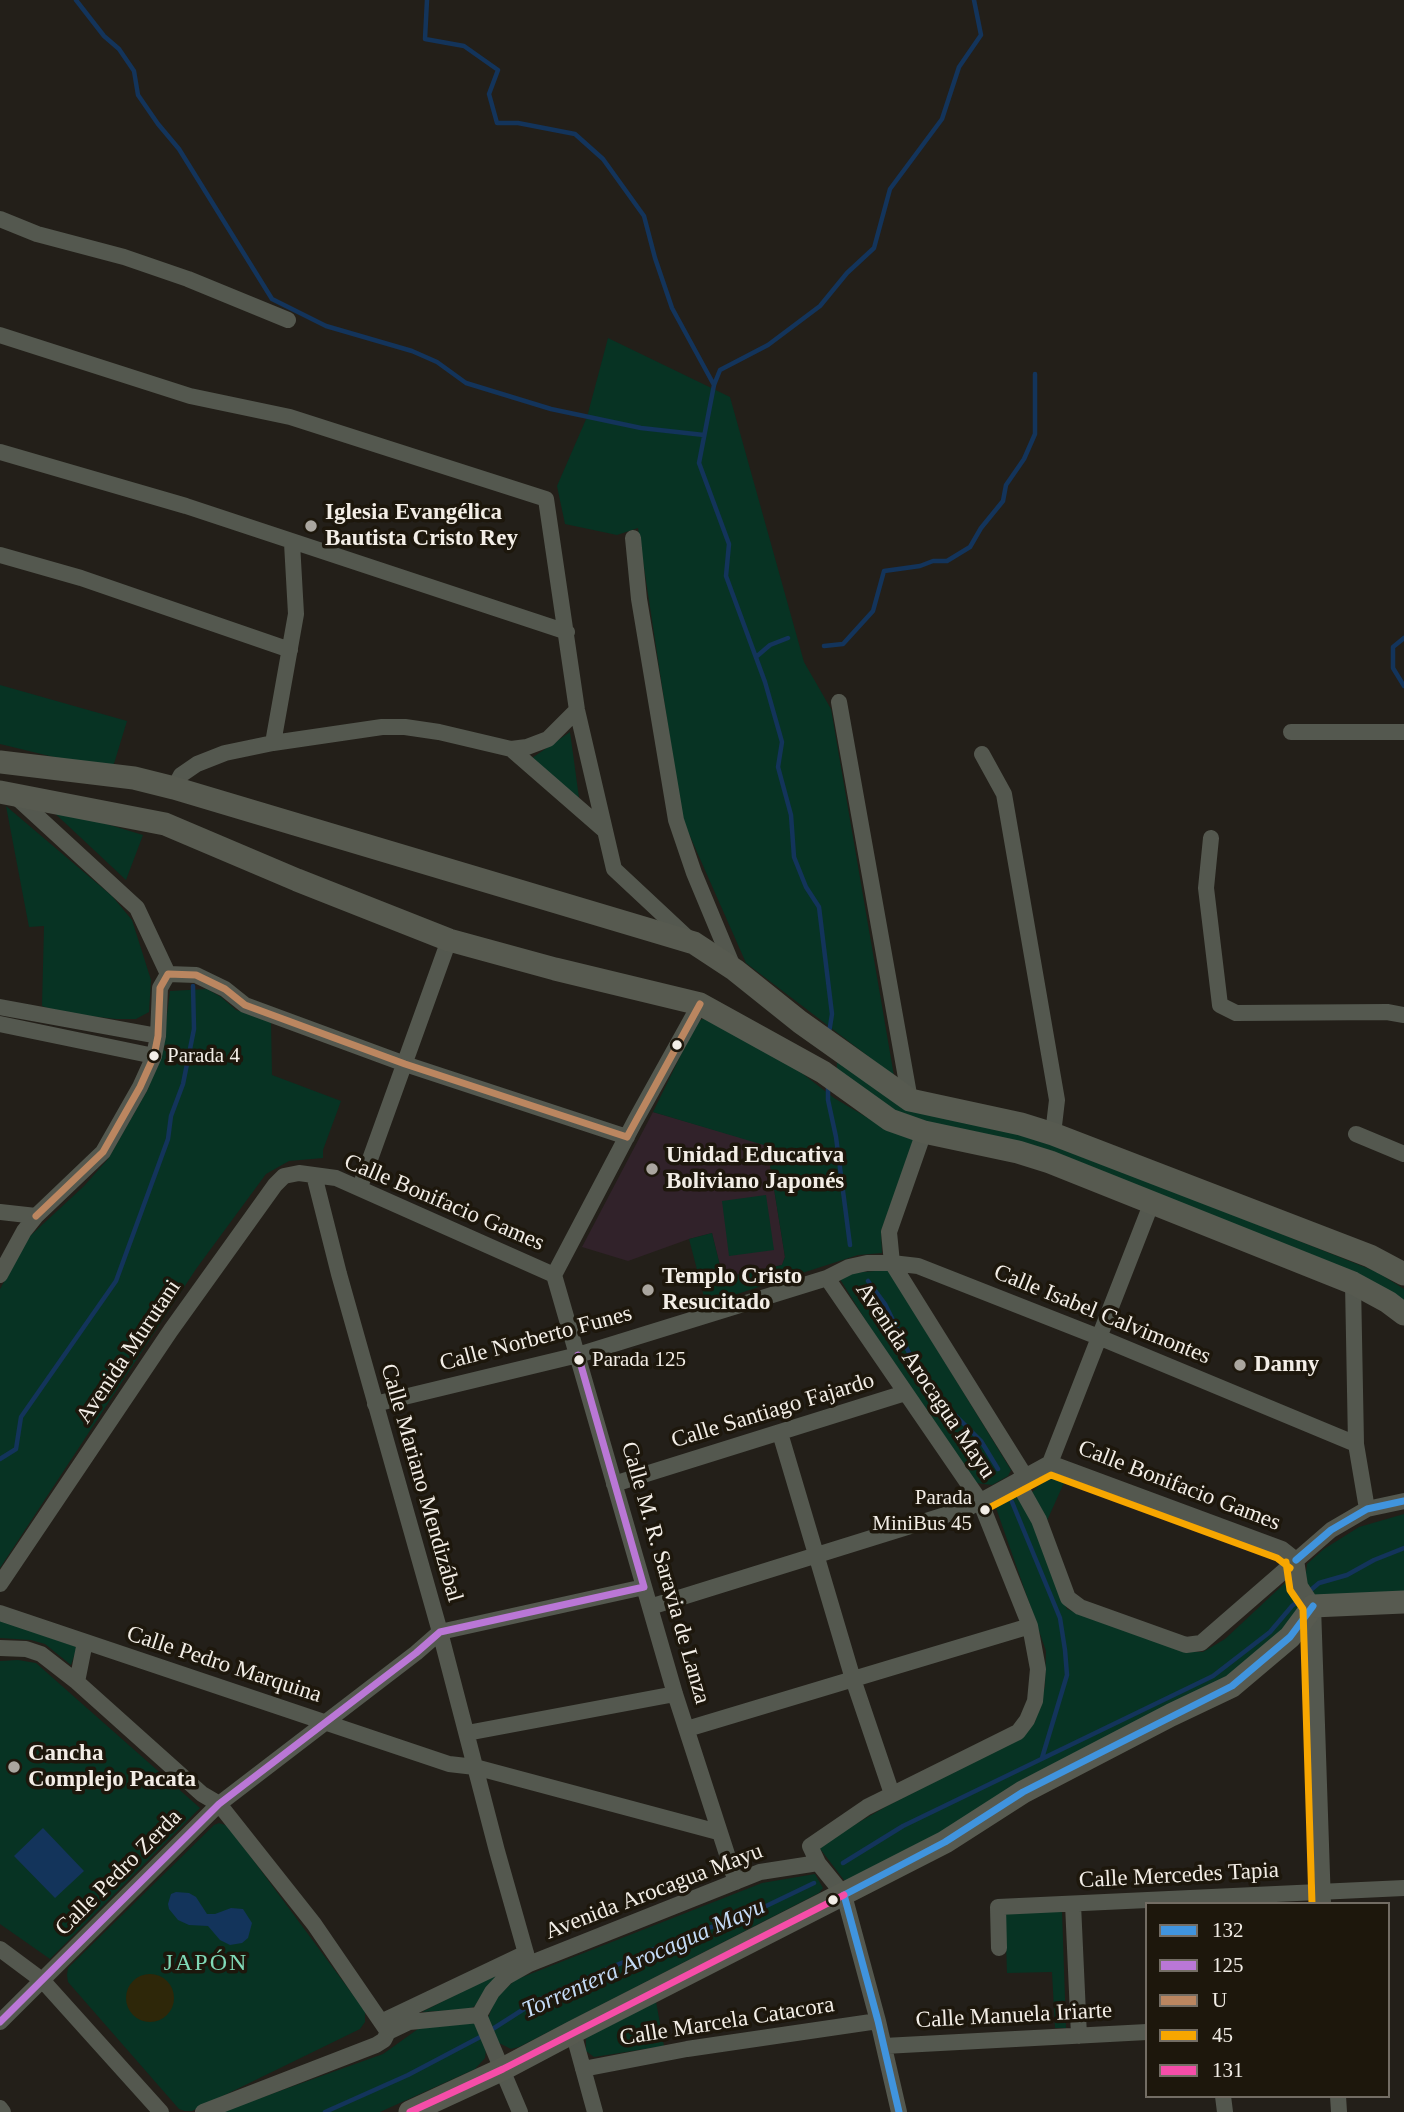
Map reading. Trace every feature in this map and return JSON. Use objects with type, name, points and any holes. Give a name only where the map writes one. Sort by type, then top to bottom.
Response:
[{"type":"street","points":[[0,219],[37,234],[124,257],[188,279],[288,320]]},
{"type":"street","points":[[0,335],[190,396],[290,417],[546,499],[577,709],[614,869],[694,943],[910,1100],[1021,1124],[1053,1134],[1370,1256],[1404,1274]]},
{"type":"street","points":[[0,452],[186,506],[567,632]]},
{"type":"street","points":[[634,538],[639,599],[676,820],[694,873],[734,970]]},
{"type":"street","points":[[273,743],[296,614],[292,543]]},
{"type":"street","points":[[0,555],[81,578],[290,650]]},
{"type":"street","points":[[839,702],[910,1100]]},
{"type":"street","points":[[174,788],[181,775],[197,764],[225,753],[382,727],[439,732],[511,749],[527,747],[548,739],[577,709]]},
{"type":"street","points":[[1291,732],[1404,732]]},
{"type":"street","points":[[511,749],[604,830]]},
{"type":"street","points":[[982,754],[1004,794],[1057,1100],[1053,1134]]},
{"type":"street","points":[[0,762],[134,778],[174,788],[694,943]]},
{"type":"street","points":[[6,792],[165,824],[449,940],[700,1004],[830,1076],[890,1120],[924,1132],[1018,1152],[1050,1162],[1353,1283],[1404,1314]]},
{"type":"street","points":[[6,792],[137,908],[168,974]]},
{"type":"street","points":[[1211,838],[1206,888],[1220,1005],[1236,1013],[1387,1012],[1404,1015]]},
{"type":"street","points":[[360,1187],[449,940]]},
{"type":"street","points":[[0,1275],[24,1231],[36,1216],[103,1152],[140,1087],[154,1056],[158,1036],[160,988],[168,974]]},
{"type":"street","points":[[168,974],[196,975],[225,989],[245,1005],[405,1064],[627,1137]]},
{"type":"street","points":[[554,1275],[700,1004]]},
{"type":"street","points":[[0,1007],[158,1036]]},
{"type":"street","points":[[783,1049],[800,1022]]},
{"type":"street","points":[[0,1024],[154,1056]]},
{"type":"street","points":[[891,1262],[889,1233],[924,1132]]},
{"type":"street","points":[[1356,1134],[1404,1154]]},
{"type":"street","name":"Avenida Murutani","points":[[0,1584],[171,1330],[275,1185],[284,1176],[299,1173],[314,1175]]},
{"type":"street","name":"Calle Bonifacio Games","points":[[314,1175],[337,1178],[360,1187],[554,1275]]},
{"type":"street","name":"Calle Mariano Mendizábal","points":[[314,1175],[338,1274],[440,1632],[528,1959]]},
{"type":"street","points":[[1050,1462],[1101,1338],[1152,1202]]},
{"type":"street","points":[[0,1212],[36,1216]]},
{"type":"street","name":"Calle Isabel Calvimontes","points":[[827,1278],[849,1267],[867,1263],[891,1262],[918,1266],[1101,1338],[1356,1444]]},
{"type":"street","name":"Avenida Arocagua Mayu","points":[[891,1262],[1021,1479],[1069,1598],[1080,1607],[1186,1645],[1201,1643],[1331,1530],[1367,1509],[1404,1500]]},
{"type":"street","name":"Calle M. R. Saravia de Lanza","points":[[554,1275],[675,1694],[736,1882]]},
{"type":"street","name":"Avenida Arocagua Mayu","points":[[827,1278],[980,1501],[1030,1626],[1036,1651],[1038,1686],[1027,1720],[1018,1732],[867,1807],[810,1846],[830,1877]]},
{"type":"street","name":"Calle Norberto Funes","points":[[375,1404],[578,1355],[827,1278]]},
{"type":"street","points":[[1353,1283],[1356,1444],[1367,1509]]},
{"type":"street","name":"Calle Santiago Fajardo","points":[[614,1484],[905,1393]]},
{"type":"street","points":[[780,1433],[853,1679],[892,1794]]},
{"type":"street","name":"Calle Bonifacio Games","points":[[649,1607],[968,1508],[1050,1462],[1282,1549],[1296,1560]]},
{"type":"street","points":[[1296,1560],[1300,1586],[1313,1606],[1323,1898]]},
{"type":"street","points":[[440,1632],[644,1587]]},
{"type":"street","points":[[1313,1606],[1404,1602]]},
{"type":"street","points":[[410,2112],[503,2070],[572,2032],[830,1877],[945,1842],[1023,1792],[1158,1721],[1232,1686],[1290,1637],[1313,1606]]},
{"type":"street","name":"Calle Pedro Marquina","points":[[0,1613],[449,1764],[475,1767],[718,1832]]},
{"type":"street","points":[[687,1729],[1030,1626]]},
{"type":"street","name":"Calle Pedro Zerda","points":[[0,2022],[219,1804],[440,1632]]},
{"type":"street","points":[[77,1682],[85,1642]]},
{"type":"street","points":[[0,1648],[26,1649],[41,1654],[77,1682],[202,1794],[219,1804],[286,1885],[386,2027],[384,2040],[376,2045],[204,2112]]},
{"type":"street","points":[[467,1733],[675,1694]]},
{"type":"street","name":"Avenida Arocagua Mayu","points":[[481,2020],[492,1992],[528,1959],[760,1872],[830,1877]]},
{"type":"street","points":[[830,1877],[878,2021],[899,2112]]},
{"type":"street","name":"Calle Mercedes Tapia","points":[[1156,1902],[1323,1898],[1404,1888]]},
{"type":"street","name":"Calle Mercedes Tapia","points":[[999,1948],[998,1907],[1145,1902]]},
{"type":"street","points":[[1073,1904],[1079,2036]]},
{"type":"street","points":[[0,1950],[43,1981],[161,2112]]},
{"type":"street","points":[[386,2027],[528,1959]]},
{"type":"street","points":[[386,2027],[409,2022],[481,2020],[520,2112]]},
{"type":"street","name":"Calle Marcela Catacora","points":[[583,2069],[687,2049],[878,2021]]},
{"type":"street","points":[[572,2032],[595,2112]]},
{"type":"street","name":"Calle Manuela Iriarte","points":[[884,2046],[1145,2032]]},
{"type":"shaded area","points":[[653,1112],[767,1145],[785,1257],[782,1265],[723,1278],[712,1233],[628,1261],[582,1247]]},
{"type":"green space","points":[[608,338],[730,397],[804,662],[831,709],[894,1076],[746,963],[682,818],[638,528],[617,535],[565,524],[557,486],[587,417]]},
{"type":"green space","points":[[0,685],[127,721],[113,767],[95,767],[0,744]]},
{"type":"green space","points":[[570,732],[580,805],[532,758]]},
{"type":"green space","points":[[6,806],[112,896],[132,920],[151,980],[149,1012],[136,1019],[116,1019],[63,1013],[42,1006],[44,926],[29,927]]},
{"type":"green space","points":[[47,806],[143,835],[126,880]]},
{"type":"green space","points":[[207,989],[236,1010],[271,1021],[272,1075],[341,1101],[323,1150],[323,1158],[289,1161],[266,1174],[196,1269],[0,1568],[0,1289],[29,1237],[84,1186],[108,1159],[148,1089],[164,1039],[170,991]]},
{"type":"green space","points":[[708,1016],[763,1043],[834,1098],[890,1131],[915,1139],[881,1231],[882,1253],[858,1255],[706,1304],[689,1239],[712,1233],[723,1278],[782,1265],[785,1257],[767,1146],[653,1112],[697,1022]]},
{"type":"green space","points":[[837,1059],[1011,1131],[1078,1153],[1377,1272],[1404,1289],[1404,1302],[904,1116],[837,1072]]},
{"type":"green space","points":[[766,1195],[774,1250],[729,1256],[722,1201]]},
{"type":"green space","points":[[889,1271],[1011,1470],[1008,1476],[992,1485],[976,1483],[840,1279],[851,1273]]},
{"type":"green space","points":[[1053,1473],[1073,1476],[1063,1485],[1046,1523],[1031,1493]]},
{"type":"green space","points":[[1012,1495],[1018,1495],[1042,1540],[1067,1609],[1185,1651],[1203,1652],[1225,1639],[1287,1581],[1293,1582],[1302,1601],[1302,1609],[1253,1662],[851,1882],[844,1880],[818,1846],[887,1806],[1022,1737],[1035,1722],[1045,1686],[1046,1651],[995,1505]]},
{"type":"green space","points":[[1404,1514],[1404,1596],[1318,1599],[1305,1581],[1307,1564],[1324,1549],[1359,1527]]},
{"type":"green space","points":[[0,1620],[77,1647],[71,1665],[45,1644],[31,1640],[0,1638]]},
{"type":"green space","points":[[0,1661],[36,1663],[200,1808],[50,1959],[0,1924]]},
{"type":"green space","points":[[219,1823],[228,1826],[365,2011],[365,2022],[360,2029],[192,2111],[185,2111],[179,2109],[68,1982],[67,1975],[68,1968]]},
{"type":"green space","points":[[815,1874],[823,1888],[819,1893],[519,2047],[511,2049],[497,2042],[488,2018],[496,1998],[515,1980],[762,1883]]},
{"type":"green space","points":[[1062,1911],[1066,2028],[1055,2028],[1052,1972],[1007,1973],[1005,1914]]},
{"type":"green space","points":[[502,1971],[475,2006],[469,2009],[422,2012]]},
{"type":"green space","points":[[655,1996],[664,2046],[594,2057],[586,2051],[586,2032]]},
{"type":"green space","points":[[463,2021],[476,2024],[486,2049],[485,2058],[475,2069],[380,2112],[221,2112],[383,2054],[418,2029]]},
{"type":"sand","points":[[150,1974],[167,1981],[174,1998],[167,2015],[150,2022],[133,2015],[126,1998],[133,1981]]},
{"type":"water","points":[[43,1828],[84,1871],[55,1898],[14,1856]]},
{"type":"water","points":[[189,1893],[196,1897],[207,1914],[231,1908],[243,1909],[252,1923],[248,1938],[242,1943],[230,1945],[220,1940],[208,1926],[189,1925],[178,1920],[168,1904],[171,1894]]},
{"type":"waterway","points":[[76,0],[104,36],[119,49],[134,71],[138,95],[179,149],[272,299],[326,326],[412,351],[437,362],[466,383],[551,409],[641,428],[704,435]]},
{"type":"waterway","name":"Torrentera Arocagua Mayu","points":[[427,0],[425,39],[464,46],[498,70],[489,94],[497,123],[518,123],[575,134],[603,159],[644,216],[672,308],[714,385]]},
{"type":"waterway","name":"Torrentera Arocagua Mayu","points":[[829,1033],[832,1014],[819,907],[806,887],[794,857],[791,815],[778,767],[782,742],[765,682],[726,576],[729,544],[699,463],[714,385],[720,370],[768,345],[820,306],[847,273],[874,248],[890,189],[942,119],[959,67],[981,35],[974,0]]},
{"type":"waterway","points":[[824,646],[843,644],[873,611],[884,571],[920,566],[933,561],[947,561],[970,547],[981,528],[1003,501],[1006,485],[1024,459],[1035,434],[1035,374]]},
{"type":"waterway","points":[[756,657],[770,645],[788,638]]},
{"type":"waterway","points":[[1404,638],[1393,647],[1393,668],[1404,686]]},
{"type":"waterway","points":[[0,1459],[16,1449],[21,1417],[116,1281],[168,1139],[171,1116],[183,1084],[194,1029],[193,986]]},
{"type":"waterway","name":"Torrentera Arocagua Mayu","points":[[828,1087],[850,1245]]},
{"type":"waterway","name":"Torrentera Arocagua Mayu","points":[[868,1281],[885,1304],[914,1363],[941,1401],[981,1441],[998,1469]]},
{"type":"waterway","name":"Torrentera Arocagua Mayu","points":[[1012,1502],[1060,1618],[1065,1650],[1067,1675],[1042,1758]]},
{"type":"waterway","points":[[843,1863],[903,1826],[1213,1676],[1270,1632],[1292,1606],[1319,1583],[1347,1575],[1404,1548]]},
{"type":"waterway","name":"Torrentera Arocagua Mayu","points":[[491,2030],[538,2000],[694,1932],[737,1920],[814,1883]]},
{"type":"waterway","name":"Torrentera Arocagua Mayu","points":[[325,2112],[408,2075],[484,2035]]},
{"type":"transit line","name":"U","points":[[36,1216],[103,1152],[140,1087],[154,1056],[158,1036],[160,988],[168,974],[196,975],[225,989],[245,1005],[405,1064],[627,1137]]},
{"type":"transit line","name":"U","points":[[627,1137],[700,1004]]},
{"type":"transit line","name":"125","points":[[578,1355],[644,1587]]},
{"type":"transit line","name":"45","points":[[985,1510],[1051,1475],[1277,1558],[1290,1568]]},
{"type":"transit line","name":"132","points":[[1296,1560],[1331,1530],[1367,1509],[1404,1501]]},
{"type":"transit line","name":"45","points":[[1286,1562],[1290,1590],[1303,1609],[1312,1902]]},
{"type":"transit line","name":"125","points":[[0,2022],[219,1804],[440,1632],[644,1587]]},
{"type":"transit line","name":"132","points":[[844,1895],[945,1842],[1023,1792],[1232,1686],[1290,1637],[1313,1606]]},
{"type":"transit line","name":"132","points":[[844,1895],[899,2112]]},
{"type":"transit line","name":"131","points":[[410,2112],[503,2069],[844,1895]]},
{"type":"place","name":"Iglesia Evangélica Bautista Cristo Rey","points":[[311,526]]},
{"type":"place","name":"Parada 4","points":[[154,1056]]},
{"type":"place","name":"Unidad Educativa Boliviano Japonés","points":[[652,1169]]},
{"type":"place","name":"Templo Cristo Resucitado","points":[[648,1290]]},
{"type":"place","name":"Parada 125","points":[[579,1360]]},
{"type":"place","name":"Danny","points":[[1240,1365]]},
{"type":"place","name":"Parada MiniBus 45","points":[[985,1510]]},
{"type":"place","name":"Cancha Complejo Pacata","points":[[14,1767]]},
{"type":"district","name":"JAPÓN","points":[[206,1964]]}]
